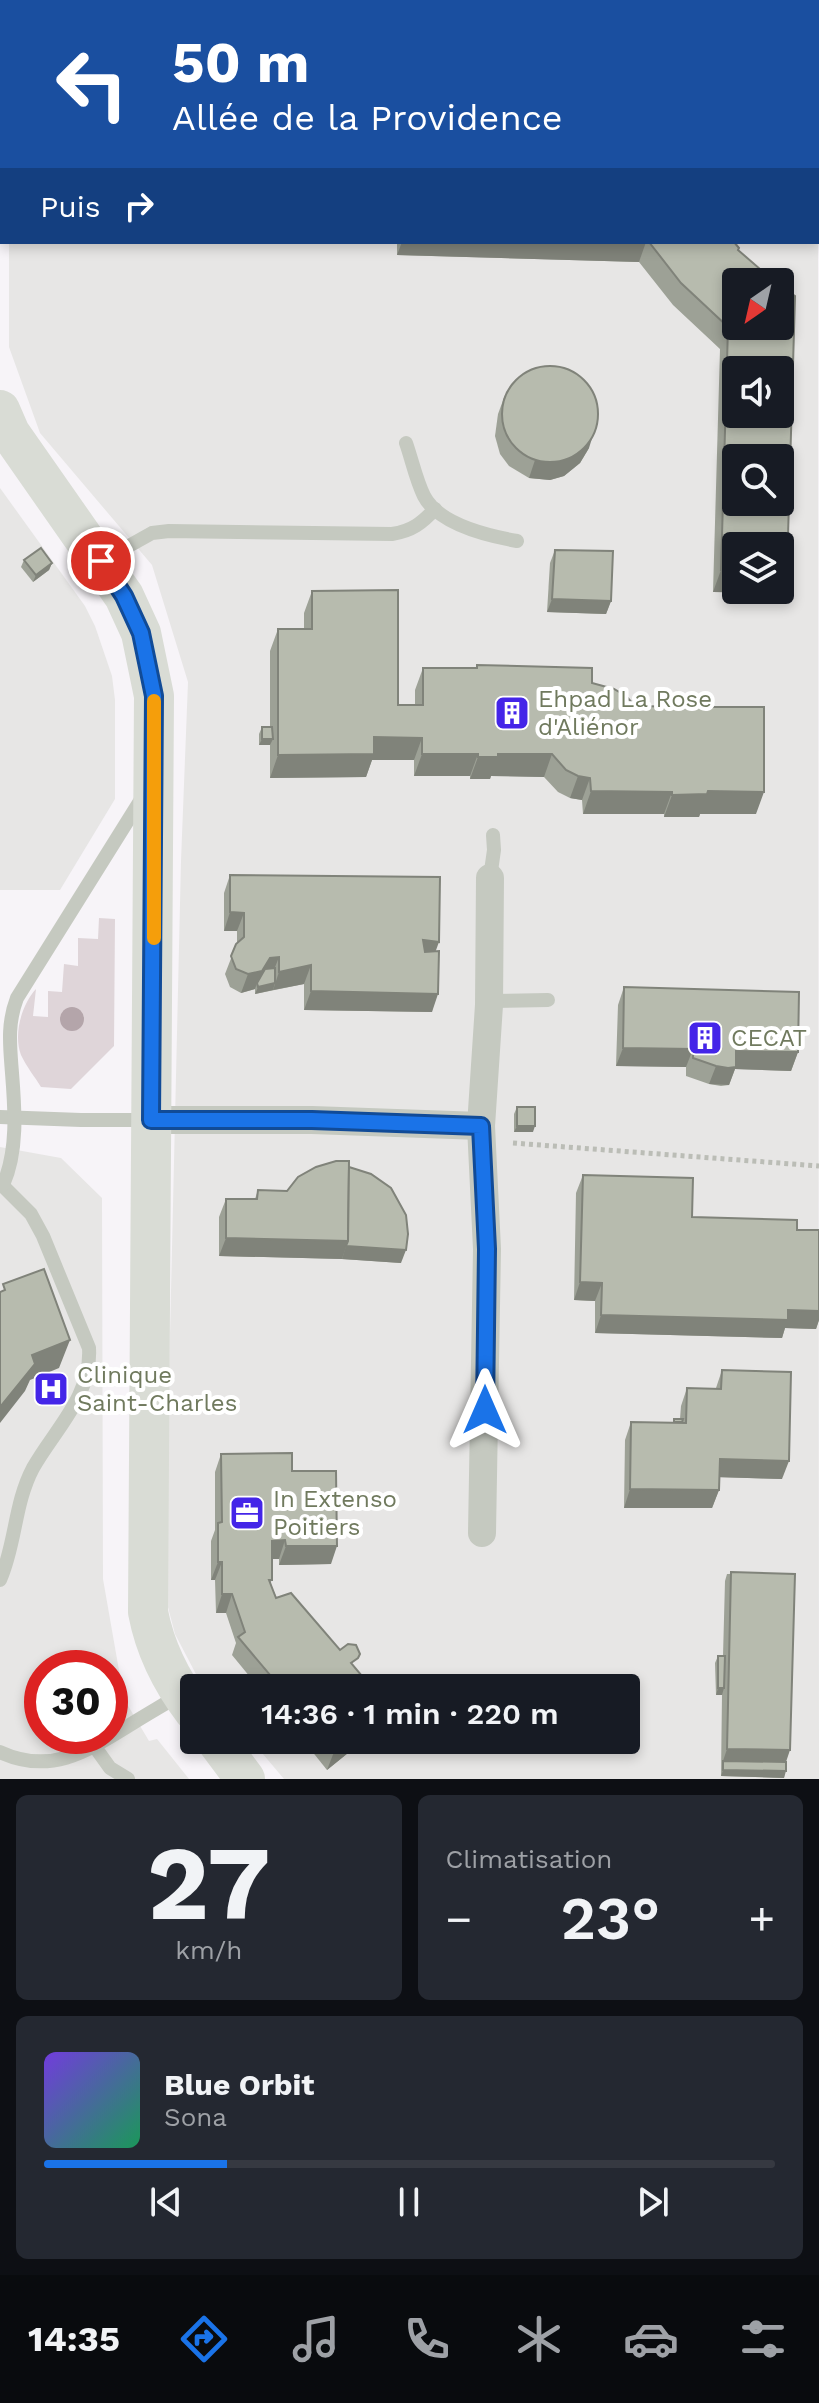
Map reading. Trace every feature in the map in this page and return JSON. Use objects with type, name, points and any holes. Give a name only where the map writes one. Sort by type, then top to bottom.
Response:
[{"type":"street","points":[[0,410],[10,433],[124,596],[141,633],[154,696],[148,1612],[156,1646],[180,1688]]},
{"type":"street","points":[[482,1533],[487,1249],[481,1133],[489,1001],[490,878]]},
{"type":"street","points":[[151,1120],[312,1120],[481,1133]]},
{"type":"street","points":[[226,1754],[245,1779]]},
{"type":"lane","points":[[406,443],[424,496],[435,509],[474,532],[517,541]]},
{"type":"lane","points":[[101,561],[152,533],[392,534],[415,527],[435,509]]},
{"type":"lane","points":[[0,1580],[25,1486],[81,1393],[90,1362],[89,1348],[43,1236],[31,1214],[2,1184],[12,1166],[6,1117],[8,1027],[17,998],[155,777]]},
{"type":"lane","points":[[490,878],[493,835]]},
{"type":"lane","points":[[489,1001],[548,1000]]},
{"type":"lane","points":[[6,1117],[151,1120]]},
{"type":"lane","points":[[128,1731],[180,1706]]},
{"type":"lane","points":[[0,1752],[26,1762],[65,1759],[78,1754]]},
{"type":"lane","points":[[100,1754],[110,1768],[128,1779]]},
{"type":"path","points":[[481,1133],[819,1166]]},
{"type":"shaded area","points":[[9,244],[818,244],[819,1779],[284,1779],[263,1754],[640,1754],[640,1674],[196,1674],[175,1634],[164,1592],[188,682],[152,565],[40,433],[9,347]]},
{"type":"shaded area","points":[[0,488],[85,606],[112,676],[115,700],[115,799],[60,890],[0,890]]},
{"type":"shaded area","points":[[99,918],[115,919],[114,1046],[71,1089],[41,1087],[19,1047],[23,1011],[36,989],[33,1016],[48,1017],[48,991],[62,992],[64,964],[78,966],[78,938],[98,939]]},
{"type":"shaded area","name":"Clinique Saint-Charles","points":[[0,1147],[61,1158],[102,1198],[103,1579],[115,1650],[24,1650],[24,1754],[128,1754],[128,1706],[149,1741],[157,1739],[189,1779],[0,1779]]},
{"type":"building","points":[[651,244],[736,244],[738,250],[759,268],[722,268],[722,321],[681,283]]},
{"type":"building","points":[[728,340],[794,340],[793,356],[727,356]]},
{"type":"building","points":[[550,366],[568,370],[584,380],[594,396],[598,414],[594,432],[584,448],[568,458],[550,462],[532,458],[516,448],[506,432],[502,414],[506,396],[516,380],[532,370]]},
{"type":"building","points":[[725,428],[791,428],[791,444],[725,444]]},
{"type":"building","points":[[723,516],[789,516],[788,532],[722,532]]},
{"type":"building","points":[[41,548],[52,563],[36,575],[24,560]]},
{"type":"building","points":[[555,550],[613,551],[611,601],[552,599]]},
{"type":"building","name":"Ehpad La Rose d'Aliénor","points":[[398,590],[398,705],[423,705],[423,668],[477,668],[477,665],[592,668],[592,683],[614,689],[635,706],[689,707],[689,703],[708,703],[709,707],[764,707],[764,792],[708,791],[707,794],[672,795],[672,792],[591,791],[590,778],[566,770],[552,754],[478,757],[478,754],[422,754],[422,738],[374,737],[374,754],[278,755],[278,629],[312,629],[312,591]]},
{"type":"building","points":[[262,727],[272,727],[273,739],[262,739]]},
{"type":"building","points":[[230,875],[440,877],[439,942],[423,940],[425,952],[439,951],[438,994],[311,991],[311,965],[279,972],[279,957],[270,958],[262,971],[248,974],[236,969],[231,956],[236,944],[244,937],[244,913],[230,912]]},
{"type":"building","points":[[275,968],[275,983],[258,987],[265,969]]},
{"type":"building","name":"CECAT","points":[[624,987],[799,992],[798,1052],[736,1051],[736,1067],[728,1068],[693,1058],[693,1049],[623,1048]]},
{"type":"building","points":[[517,1107],[535,1107],[535,1126],[517,1126]]},
{"type":"building","points":[[336,1161],[349,1161],[348,1241],[226,1238],[226,1199],[257,1199],[258,1190],[287,1191],[298,1177]]},
{"type":"building","points":[[349,1167],[371,1174],[391,1188],[406,1215],[406,1250],[346,1246]]},
{"type":"building","points":[[583,1175],[693,1178],[692,1217],[797,1220],[797,1230],[819,1230],[819,1311],[788,1310],[788,1320],[601,1315],[602,1283],[580,1282]]},
{"type":"building","points":[[44,1269],[70,1340],[32,1355],[35,1364],[0,1407],[0,1292],[5,1290],[3,1284]]},
{"type":"building","points":[[722,1370],[791,1372],[789,1461],[720,1459],[719,1490],[630,1489],[631,1422],[686,1423],[687,1388],[721,1389]]},
{"type":"building","points":[[292,1453],[292,1471],[336,1471],[337,1546],[286,1546],[285,1540],[272,1541],[272,1580],[269,1580],[276,1598],[291,1593],[340,1650],[348,1644],[356,1645],[360,1654],[351,1663],[360,1674],[269,1674],[238,1637],[245,1632],[232,1594],[222,1594],[222,1562],[218,1562],[218,1523],[222,1522],[221,1454]]},
{"type":"building","points":[[731,1572],[795,1574],[790,1750],[727,1749]]},
{"type":"building","points":[[718,1656],[725,1656],[724,1688],[718,1688]]},
{"type":"building","points":[[723,1761],[786,1762],[786,1771],[723,1770]]},
{"type":"slow traffic","points":[[154,701],[154,938]]},
{"type":"place","name":"Ehpad La Rose d'Aliénor","points":[[512,713]]},
{"type":"place","name":"CECAT","points":[[705,1038]]},
{"type":"place","name":"Clinique Saint-Charles","points":[[51,1389]]},
{"type":"place","name":"In Extenso Poitiers","points":[[247,1513]]},
{"type":"route","points":[[101,561],[124,596],[141,633],[154,696],[151,1120],[312,1120],[481,1126],[487,1249],[485,1410]]}]
